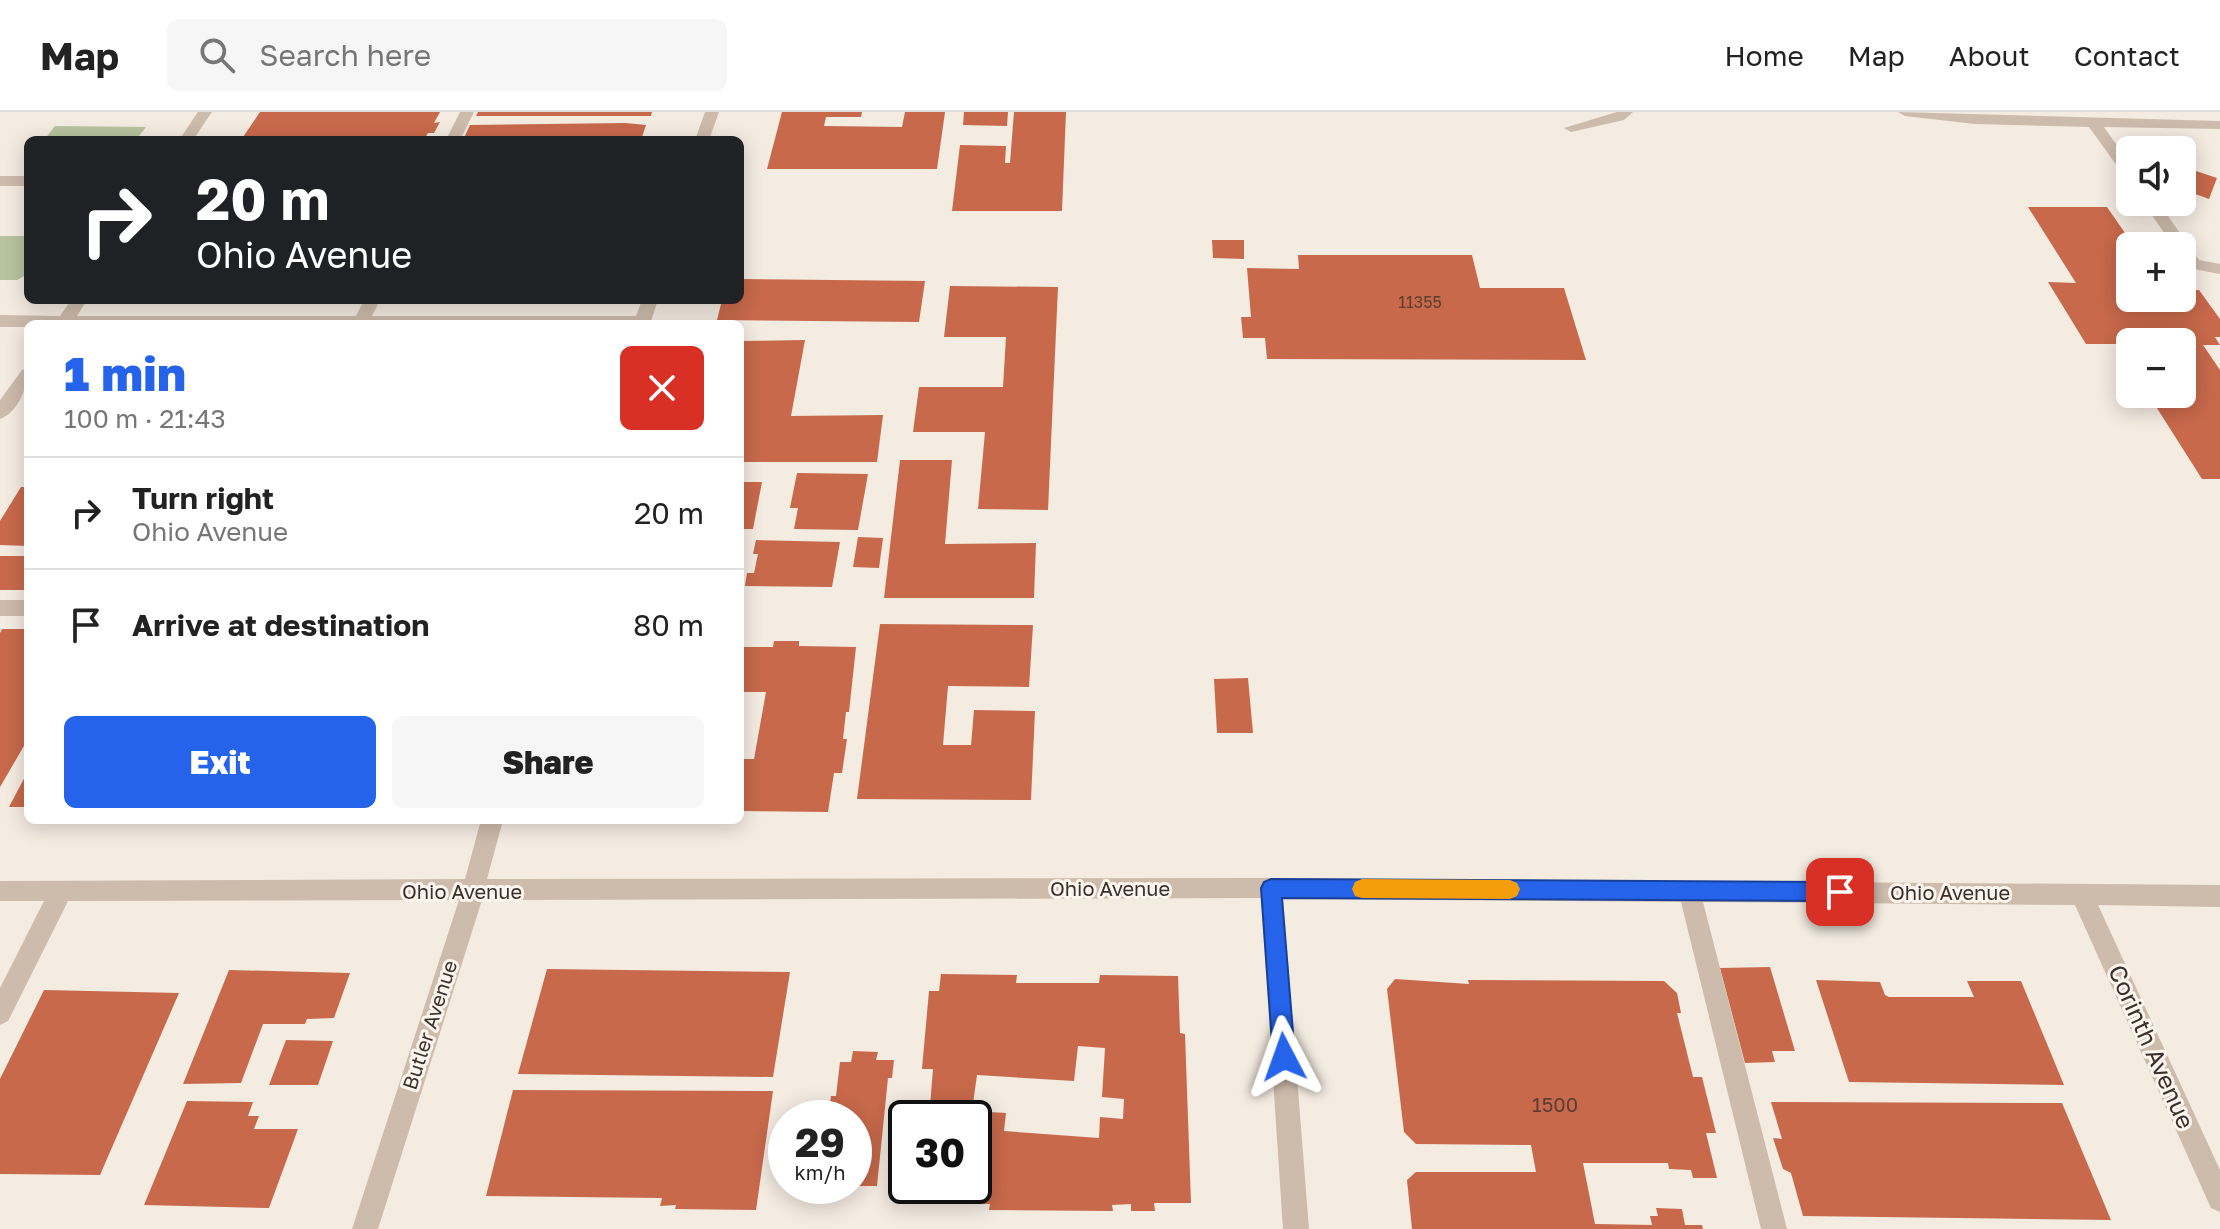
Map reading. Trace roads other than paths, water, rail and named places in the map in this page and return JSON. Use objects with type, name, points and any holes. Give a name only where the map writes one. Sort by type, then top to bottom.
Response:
[{"type":"street","points":[[189,136],[205,112]]},
{"type":"street","points":[[455,136],[467,112]]},
{"type":"street","points":[[703,136],[712,112]]},
{"type":"street","points":[[1571,128],[1619,117],[1626,112]]},
{"type":"street","points":[[1905,112],[1975,120],[2095,125],[2220,125]]},
{"type":"street","points":[[2095,125],[2116,154]]},
{"type":"street","points":[[0,181],[24,181]]},
{"type":"street","points":[[2196,264],[2220,269]]},
{"type":"street","points":[[0,321],[24,322]]},
{"type":"street","points":[[0,413],[24,380]]},
{"type":"street","points":[[0,608],[24,608]]},
{"type":"street","name":"Butler Avenue","points":[[365,1229],[473,892],[491,824]]},
{"type":"street","points":[[1271,888],[1296,1229]]},
{"type":"street","name":"Ohio Avenue","points":[[0,891],[1271,888],[2220,896]]},
{"type":"street","points":[[1689,890],[1774,1229]]},
{"type":"street","points":[[0,1013],[61,892]]},
{"type":"street","name":"Corinth Avenue","points":[[2081,894],[2220,1199]]}]
